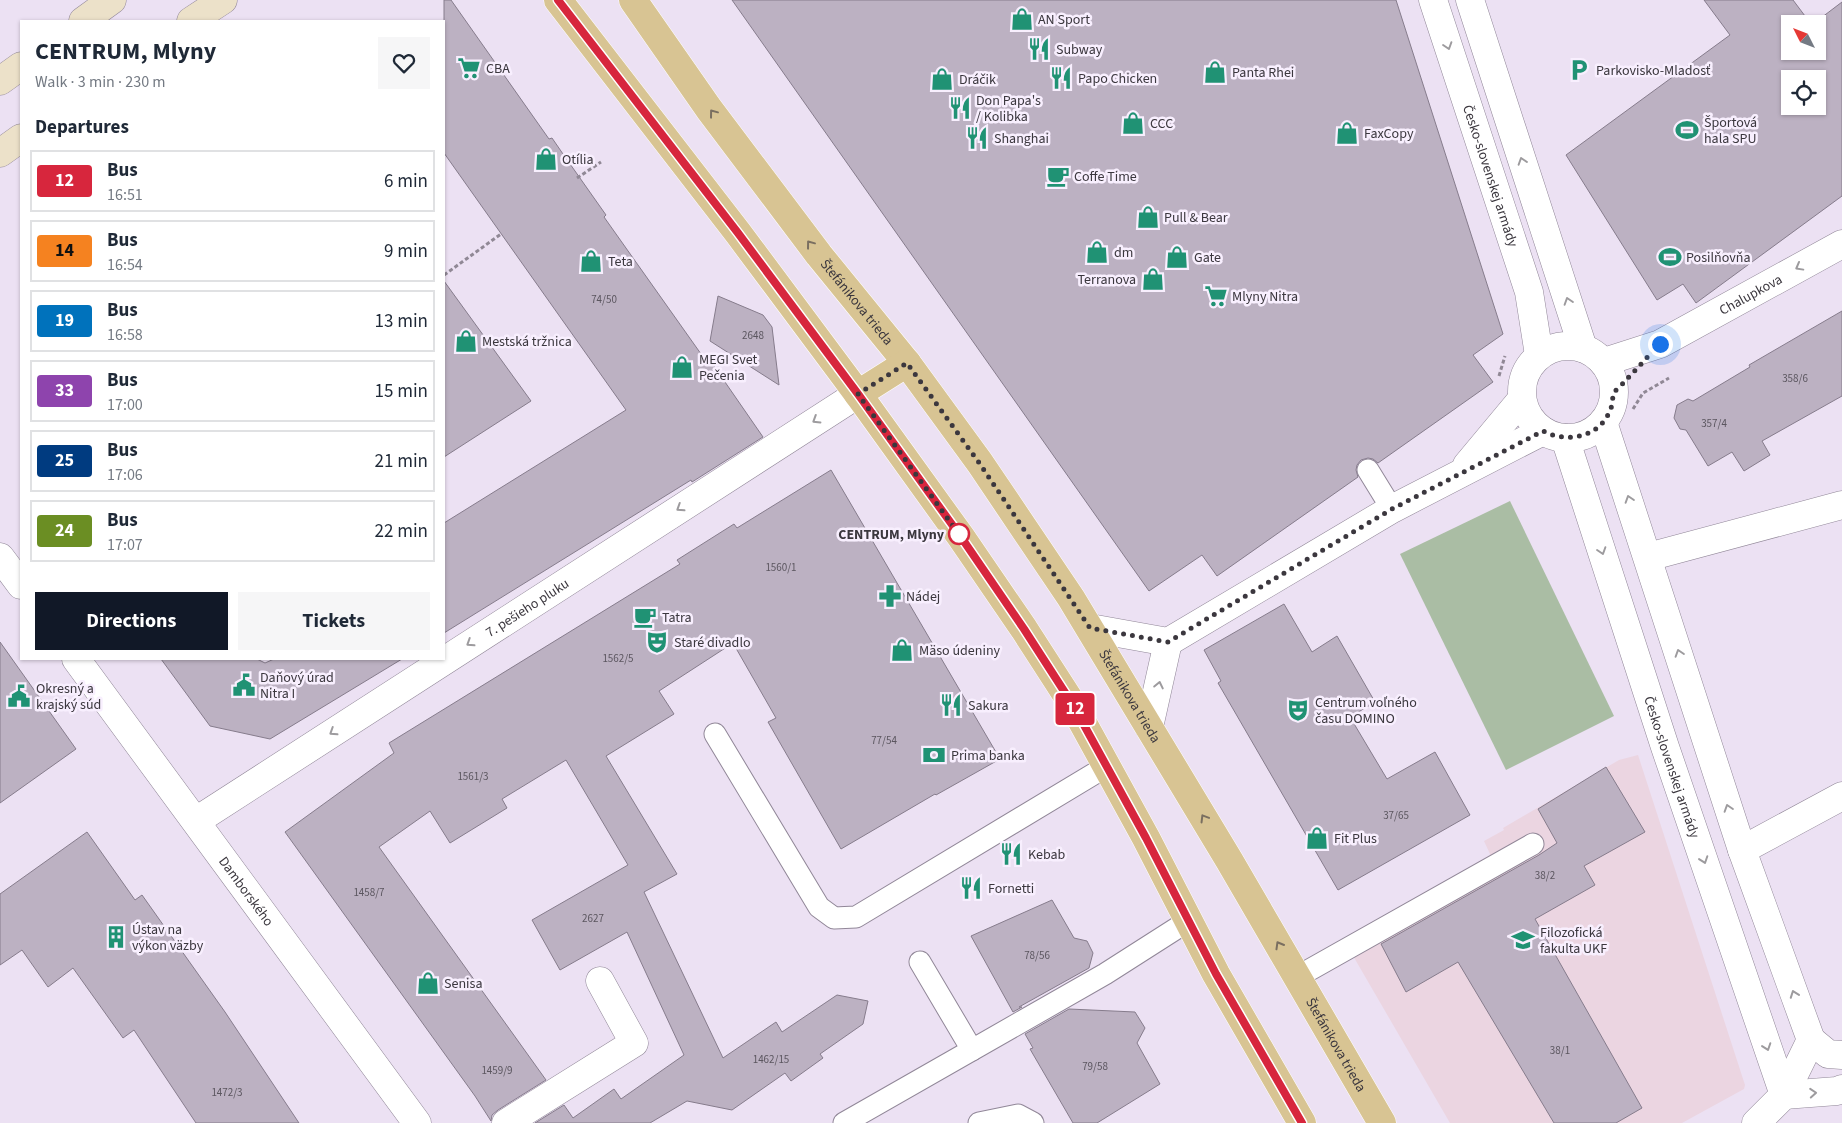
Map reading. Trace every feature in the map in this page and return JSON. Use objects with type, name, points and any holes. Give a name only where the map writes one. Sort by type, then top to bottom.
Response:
[{"type":"main road","points":[[84,20],[112,0]]},
{"type":"main road","points":[[193,20],[223,0]]},
{"type":"main road","points":[[558,0],[738,233],[858,394],[961,537],[1024,629],[1073,705],[1216,974],[1302,1123]]},
{"type":"main road","name":"Štefánikova trieda","points":[[634,0],[709,108],[819,255],[907,363],[980,464],[1090,628],[1382,1123]]},
{"type":"main road","points":[[0,81],[20,67]]},
{"type":"main road","points":[[0,153],[20,139]]},
{"type":"main road","points":[[858,394],[907,363]]},
{"type":"street","name":"Česko-slovenskej armády","points":[[1433,0],[1526,284],[1539,355]]},
{"type":"street","points":[[1090,628],[1168,642],[1392,509],[1459,474],[1554,435],[1579,437],[1592,432],[1603,422],[1611,408],[1614,393],[1610,372],[1594,355],[1470,0]]},
{"type":"street","name":"Chalupkova","points":[[1614,393],[1660,344],[1842,244]]},
{"type":"street","name":"Chalupkova","points":[[1594,355],[1660,344]]},
{"type":"street","points":[[1554,435],[1529,417],[1522,399],[1521,387],[1524,375],[1530,364],[1539,355],[1553,347],[1568,345],[1594,355]]},
{"type":"street","name":"7. pešieho pluku","points":[[196,821],[858,394]]},
{"type":"street","points":[[1459,474],[1522,399]]},
{"type":"street","points":[[1603,422],[1742,850],[1811,1040],[1828,1054],[1842,1055]]},
{"type":"street","name":"Česko-slovenskej armády","points":[[1554,435],[1665,747],[1784,1095]]},
{"type":"street","points":[[1648,558],[1842,505]]},
{"type":"street","points":[[0,557],[20,584]]},
{"type":"street","points":[[1149,727],[1168,642]]},
{"type":"street","name":"Damborského","points":[[77,660],[417,1123]]},
{"type":"street","points":[[1742,850],[1842,796]]},
{"type":"street","points":[[506,1123],[634,1043],[600,981]]},
{"type":"street","points":[[1756,1123],[1784,1095],[1811,1040]]},
{"type":"street","points":[[1784,1095],[1842,1089]]},
{"type":"lane","points":[[1368,470],[1392,509]]},
{"type":"lane","points":[[715,734],[819,907],[834,918],[856,918],[1107,766]]},
{"type":"lane","points":[[1297,977],[1533,844]]},
{"type":"lane","points":[[844,1123],[1105,974],[1188,921]]},
{"type":"lane","points":[[920,962],[972,1050]]},
{"type":"lane","points":[[979,1123],[1018,1115],[1033,1123]]},
{"type":"path","points":[[577,178],[601,162]]},
{"type":"path","points":[[445,274],[501,234]]},
{"type":"path","points":[[1630,415],[1642,393],[1676,374]]},
{"type":"shaded area","name":"Filozofická fakulta UKF","points":[[1638,755],[1745,1085],[1744,1089],[1682,1123],[1450,1123],[1345,942],[1489,862],[1490,854],[1484,841],[1504,830],[1503,828],[1619,760]]},
{"type":"green space","points":[[1510,501],[1614,716],[1506,770],[1400,554]]},
{"type":"building","points":[[444,0],[451,0],[549,139],[552,138],[606,215],[604,217],[706,361],[707,356],[763,437],[445,632],[445,522],[626,410],[445,154]]},
{"type":"building","name":"Mlyny Nitra","points":[[732,0],[1396,0],[1503,334],[1473,355],[1493,382],[1378,463],[1368,458],[1361,460],[1356,470],[1358,477],[1217,576],[1202,555],[1149,591]]},
{"type":"building","points":[[1704,0],[1793,0],[1804,15],[1781,15],[1781,60],[1826,60],[1825,15],[1842,2],[1842,196],[1696,303],[1683,284],[1657,300],[1566,155],[1730,35]]},
{"type":"building","name":"Mestská tržnica","points":[[445,282],[531,401],[445,456]]},
{"type":"building","points":[[718,296],[763,315],[772,327],[779,385],[710,341]]},
{"type":"building","points":[[1842,311],[1842,396],[1762,441],[1770,455],[1744,471],[1732,452],[1708,466],[1686,430],[1680,429],[1674,418],[1677,405],[1688,399],[1693,401],[1750,367],[1749,365]]},
{"type":"building","points":[[831,470],[1000,759],[935,794],[841,849],[768,722],[776,718],[733,643],[659,691],[674,714],[606,756],[677,874],[644,892],[723,1058],[776,1022],[782,1032],[837,995],[868,1001],[863,1024],[820,1054],[823,1058],[791,1081],[785,1073],[732,1110],[687,1101],[650,1123],[535,1123],[564,1105],[573,1118],[614,1089],[621,1099],[684,1055],[627,932],[560,970],[532,920],[628,865],[566,760],[502,799],[507,808],[450,843],[430,811],[379,847],[546,1080],[498,1110],[492,1115],[491,1121],[285,832],[394,753],[389,743],[680,564],[677,560],[734,524],[737,528]]},
{"type":"building","name":"Centrum voľného času DOMINO","points":[[1284,604],[1312,652],[1337,636],[1375,702],[1350,717],[1387,779],[1435,752],[1470,815],[1338,890],[1218,683],[1221,681],[1204,650]]},
{"type":"building","name":"Okresný a krajský súd","points":[[0,642],[76,749],[0,803]]},
{"type":"building","points":[[162,660],[259,660],[265,663],[272,660],[400,660],[270,739],[210,726]]},
{"type":"building","points":[[1606,767],[1645,832],[1584,866],[1595,885],[1535,919],[1642,1108],[1616,1123],[1554,1123],[1458,962],[1406,992],[1381,944],[1557,843],[1538,809]]},
{"type":"building","points":[[87,832],[135,900],[142,895],[225,1012],[299,1123],[196,1123],[134,1030],[123,1038],[73,968],[48,987],[22,950],[0,965],[0,894]]},
{"type":"building","points":[[1052,900],[1074,938],[1087,941],[1093,953],[1089,968],[1013,1012],[971,936]]},
{"type":"building","points":[[1069,1009],[1135,1012],[1145,1028],[1137,1043],[1160,1084],[1097,1123],[1073,1123],[1030,1049],[1033,1048],[1025,1034]]},
{"type":"bus line","name":"12","points":[[558,0],[738,233],[858,394],[961,537],[1024,629],[1073,705],[1146,838],[1216,974],[1302,1123]]},
{"type":"place","name":"AN Sport","points":[[1022,19]]},
{"type":"place","name":"Subway","points":[[1039,49]]},
{"type":"place","name":"CBA","points":[[469,68]]},
{"type":"place","name":"Parkovisko-Mladosť","points":[[1579,70]]},
{"type":"place","name":"Panta Rhei","points":[[1215,72]]},
{"type":"place","name":"Papo Chicken","points":[[1061,78]]},
{"type":"place","name":"Dráčik","points":[[942,79]]},
{"type":"place","name":"Don Papa's / Kolibka","points":[[960,108]]},
{"type":"place","name":"CCC","points":[[1133,123]]},
{"type":"place","name":"Športová hala SPU","points":[[1687,130]]},
{"type":"place","name":"FaxCopy","points":[[1347,133]]},
{"type":"place","name":"Shanghai","points":[[977,138]]},
{"type":"place","name":"Otília","points":[[546,159]]},
{"type":"place","name":"Coffe Time","points":[[1058,176]]},
{"type":"place","name":"Pull & Bear","points":[[1148,217]]},
{"type":"place","name":"dm","points":[[1097,252]]},
{"type":"place","name":"Gate","points":[[1177,257]]},
{"type":"place","name":"Posilňovňa","points":[[1670,257]]},
{"type":"place","name":"Teta","points":[[591,261]]},
{"type":"place","name":"Terranova","points":[[1153,279]]},
{"type":"place","name":"Mlyny Nitra","points":[[1216,296]]},
{"type":"place","name":"Mestská tržnica","points":[[466,341]]},
{"type":"place","name":"MEGI Svet Pečenia","points":[[682,367]]},
{"type":"place","name":"CENTRUM, Mlyny","points":[[959,534]]},
{"type":"place","name":"Nádej","points":[[890,596]]},
{"type":"place","name":"Tatra","points":[[645,617]]},
{"type":"place","name":"Staré divadlo","points":[[657,642]]},
{"type":"place","name":"Mäso údeniny","points":[[902,650]]},
{"type":"place","name":"Daňový úrad Nitra I","points":[[244,685]]},
{"type":"place","name":"Okresný a krajský súd","points":[[19,696]]},
{"type":"place","name":"Sakura","points":[[951,705]]},
{"type":"place","name":"Centrum voľného času DOMINO","points":[[1298,710]]},
{"type":"place","name":"Prima banka","points":[[934,755]]},
{"type":"place","name":"Fit Plus","points":[[1317,838]]},
{"type":"place","name":"Kebab","points":[[1011,854]]},
{"type":"place","name":"Fornetti","points":[[971,888]]},
{"type":"place","name":"Ústav na výkon väzby","points":[[116,937]]},
{"type":"place","name":"Filozofická fakulta UKF","points":[[1523,940]]},
{"type":"place","name":"Senisa","points":[[428,983]]},
{"type":"route","points":[[959,534],[961,537],[858,394],[907,363],[980,464],[1090,628],[1168,642],[1392,509],[1543,431],[1554,437],[1565,438],[1579,437],[1592,432],[1603,422],[1611,408],[1614,393],[1660,344]]}]
